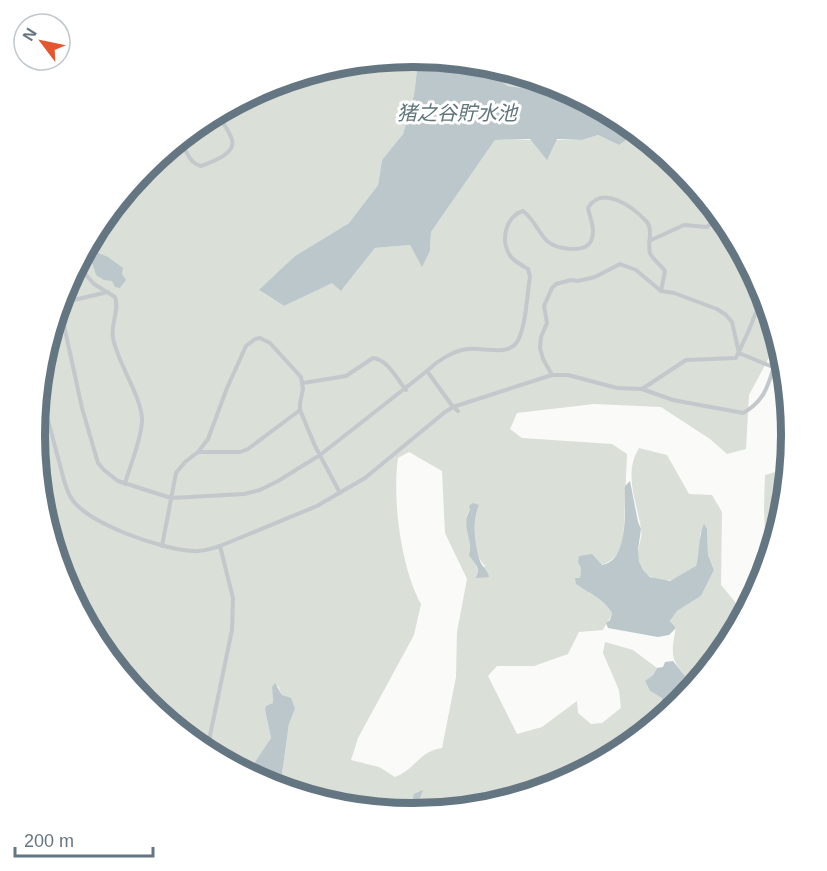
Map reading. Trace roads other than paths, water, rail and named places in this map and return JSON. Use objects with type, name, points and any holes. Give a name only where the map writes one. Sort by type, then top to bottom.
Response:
[{"type":"street","points":[[184,147],[195,165],[201,166],[229,152],[233,144],[232,139],[222,121]]},
{"type":"street","points":[[64,320],[82,408],[98,463],[111,477],[125,484],[171,498],[244,494],[260,490],[320,455],[406,390],[435,363],[466,349],[506,350],[518,341],[530,278],[528,269],[512,258],[508,252],[506,228],[513,216],[519,212],[523,211],[528,215],[552,244],[561,248],[579,248],[586,246],[592,239],[592,223],[588,208],[590,205],[600,199],[619,199],[650,227],[650,252],[665,272],[661,291]]},
{"type":"street","points":[[649,241],[684,225],[707,227],[713,221]]},
{"type":"street","points":[[552,375],[540,348],[541,337],[547,323],[544,306],[552,288],[556,284],[595,277],[620,264],[636,270],[661,291],[674,293],[717,309],[726,315],[732,322],[739,353]]},
{"type":"street","points":[[83,272],[94,284],[115,297],[117,303],[113,340],[142,413],[141,429],[125,484]]},
{"type":"street","points":[[70,303],[109,292]]},
{"type":"street","points":[[642,389],[686,360],[736,357],[758,306]]},
{"type":"street","points":[[162,546],[176,473],[208,439],[246,346],[250,341],[260,338],[270,343],[298,372],[303,383],[300,410],[340,493]]},
{"type":"street","points":[[739,353],[773,367]]},
{"type":"street","points":[[303,383],[346,376],[376,358],[383,362],[406,390]]},
{"type":"street","points":[[46,413],[65,483],[74,503],[82,511],[104,524],[162,546],[204,551],[317,506],[340,493],[365,478],[453,407],[552,375],[568,375],[617,388],[642,389],[673,400],[743,413],[759,401],[765,392],[775,363]]},
{"type":"street","points":[[427,371],[458,411]]},
{"type":"street","points":[[198,452],[240,452],[248,449],[300,410]]},
{"type":"street","points":[[209,742],[232,630],[232,598],[220,546]]},
{"type":"water","name":"猪之谷貯水池","points":[[417,67],[485,74],[494,76],[508,86],[543,91],[555,95],[598,116],[629,138],[619,145],[598,135],[582,140],[557,139],[547,160],[530,139],[495,140],[431,232],[430,251],[422,267],[410,245],[375,248],[341,291],[332,283],[284,306],[259,290],[295,256],[349,223],[378,185],[382,160],[403,134],[414,95]]},
{"type":"water","points":[[94,251],[108,257],[123,268],[122,274],[126,280],[120,288],[115,287],[112,281],[104,280],[96,275],[90,259]]},
{"type":"water","points":[[630,481],[641,529],[639,562],[650,577],[670,581],[696,566],[704,524],[707,529],[708,555],[714,570],[701,596],[677,611],[670,621],[676,628],[669,635],[658,637],[608,628],[606,623],[610,620],[612,613],[600,600],[576,584],[575,578],[580,578],[579,556],[592,554],[602,565],[611,561],[617,554],[624,532],[625,486]]},
{"type":"water","points":[[473,503],[479,505],[475,525],[476,547],[480,561],[489,577],[476,578],[477,568],[469,555],[470,544],[466,521],[469,506]]},
{"type":"water","points":[[673,661],[689,681],[666,703],[650,691],[645,681],[653,675],[657,668],[663,667],[665,662]]},
{"type":"water","points":[[275,683],[282,695],[291,698],[295,709],[289,724],[281,779],[252,766],[271,738],[265,710],[266,706],[273,703],[272,687]]},
{"type":"water","points":[[423,790],[418,804],[409,804],[412,801],[414,794]]}]
